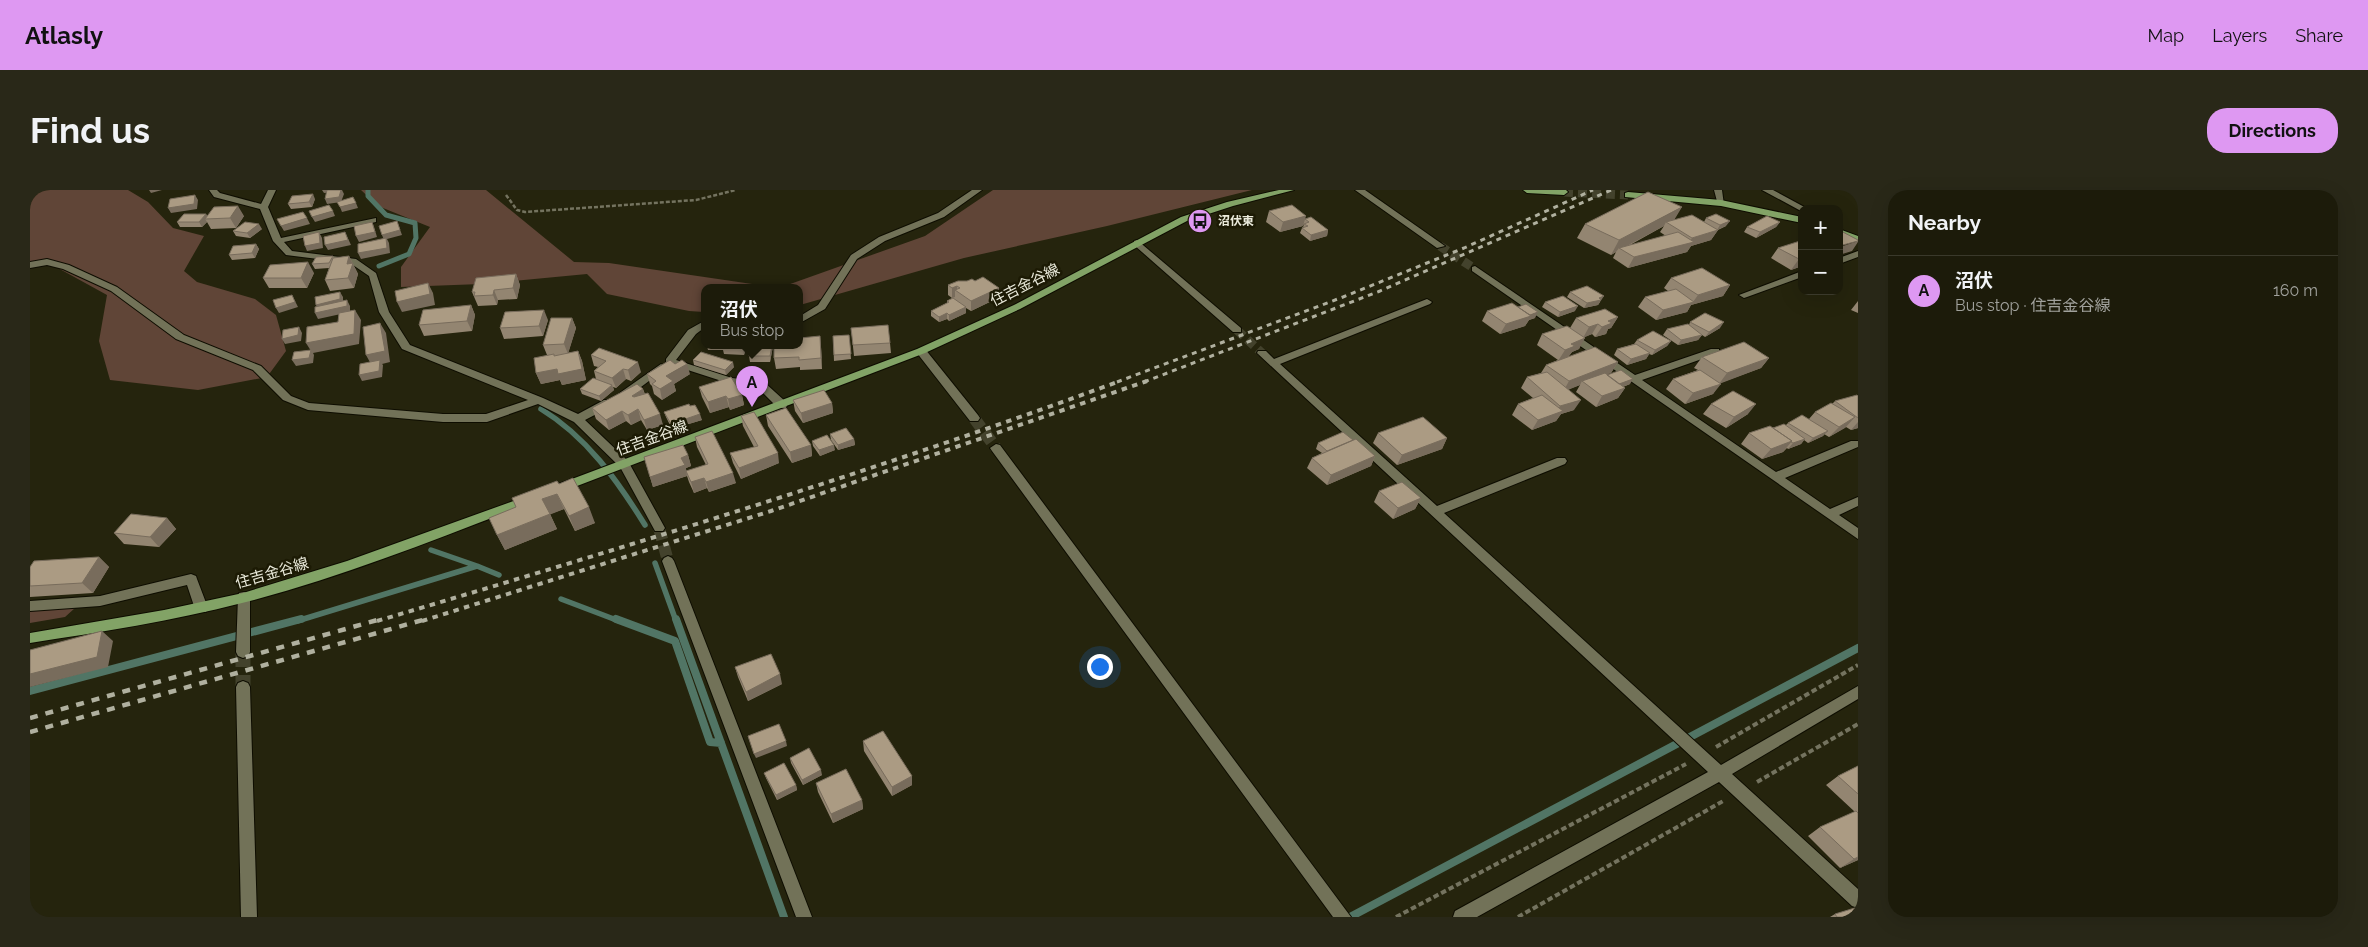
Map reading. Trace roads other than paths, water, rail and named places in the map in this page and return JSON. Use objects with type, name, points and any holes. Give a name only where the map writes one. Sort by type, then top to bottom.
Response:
[{"type":"main road","name":"住吉金谷線","points":[[30,638],[202,608],[342,568],[782,405],[921,351],[1017,307],[1184,219],[1230,204],[1290,190]]},
{"type":"main road","points":[[1527,190],[1564,192]]},
{"type":"main road","points":[[1628,195],[1721,203],[1798,219]]},
{"type":"main road","points":[[1843,233],[1858,239]]},
{"type":"street","points":[[213,190],[217,195],[264,207]]},
{"type":"street","points":[[272,190],[264,207],[278,241],[289,253],[352,261],[373,275],[384,312],[406,347],[539,400],[578,419],[624,464],[659,528]]},
{"type":"street","points":[[803,318],[822,307],[854,257],[882,239],[941,215],[978,190]]},
{"type":"street","points":[[1359,190],[1440,246]]},
{"type":"street","points":[[1718,190],[1721,203]]},
{"type":"street","points":[[1766,190],[1798,206]]},
{"type":"street","points":[[1641,196],[1655,206]]},
{"type":"street","points":[[278,241],[373,220]]},
{"type":"street","points":[[1137,243],[1237,330]]},
{"type":"street","points":[[1843,259],[1858,254]]},
{"type":"street","points":[[30,264],[47,262],[66,267],[114,289],[180,337],[257,368],[287,398],[308,406],[444,418],[487,418],[539,400]]},
{"type":"street","points":[[1475,268],[1858,534]]},
{"type":"street","points":[[1744,295],[1798,275]]},
{"type":"street","points":[[1273,363],[1427,302]]},
{"type":"street","points":[[578,419],[623,395],[670,361],[692,332],[701,326]]},
{"type":"street","points":[[921,351],[974,418]]},
{"type":"street","points":[[1634,379],[1715,351]]},
{"type":"street","points":[[1262,353],[1858,900]]},
{"type":"street","points":[[670,361],[731,381],[760,384],[782,405]]},
{"type":"street","points":[[1775,477],[1855,444]]},
{"type":"street","points":[[996,448],[1342,916]]},
{"type":"street","points":[[1434,512],[1561,461]]},
{"type":"street","points":[[1829,514],[1858,501]]},
{"type":"street","points":[[668,561],[804,917]]},
{"type":"street","points":[[30,606],[100,601],[192,579],[202,608]]},
{"type":"street","points":[[243,640],[244,597]]},
{"type":"street","points":[[243,687],[249,917]]},
{"type":"street","points":[[1461,917],[1721,773],[1858,692]]},
{"type":"waterway","points":[[368,190],[368,196],[386,215],[415,223],[416,238],[409,254],[379,266]]},
{"type":"waterway","points":[[541,409],[558,420],[587,446],[612,476],[645,525]]},
{"type":"waterway","points":[[431,550],[477,566]]},
{"type":"waterway","points":[[655,563],[676,621]]},
{"type":"waterway","points":[[297,621],[477,566]]},
{"type":"waterway","points":[[477,566],[499,575]]},
{"type":"waterway","points":[[561,599],[619,621]]},
{"type":"waterway","points":[[30,691],[301,619]]},
{"type":"waterway","points":[[616,619],[675,641],[710,742],[721,743]]},
{"type":"waterway","points":[[676,619],[721,743]]},
{"type":"waterway","points":[[1350,917],[1858,648]]},
{"type":"waterway","points":[[721,743],[784,917]]},
{"type":"tunnel","points":[[1564,192],[1628,195]]},
{"type":"tunnel","points":[[1440,246],[1475,269]]},
{"type":"tunnel","points":[[1237,330],[1262,353]]},
{"type":"tunnel","points":[[974,418],[996,448]]},
{"type":"tunnel","points":[[659,528],[668,561]]},
{"type":"tunnel","points":[[243,652],[243,687]]},
{"type":"railway","points":[[1117,382],[1343,297],[1464,248],[1593,190]]},
{"type":"railway","points":[[1144,382],[1380,291],[1611,190]]},
{"type":"railway","points":[[377,621],[564,565],[843,477],[1120,381]]},
{"type":"railway","points":[[422,621],[771,511],[1147,381]]},
{"type":"railway","points":[[30,718],[381,619]]},
{"type":"railway","points":[[30,732],[426,619]]},
{"type":"place","name":"沼伏東","points":[[1200,221]]},
{"type":"place","name":"沼伏","points":[[752,407]]}]
